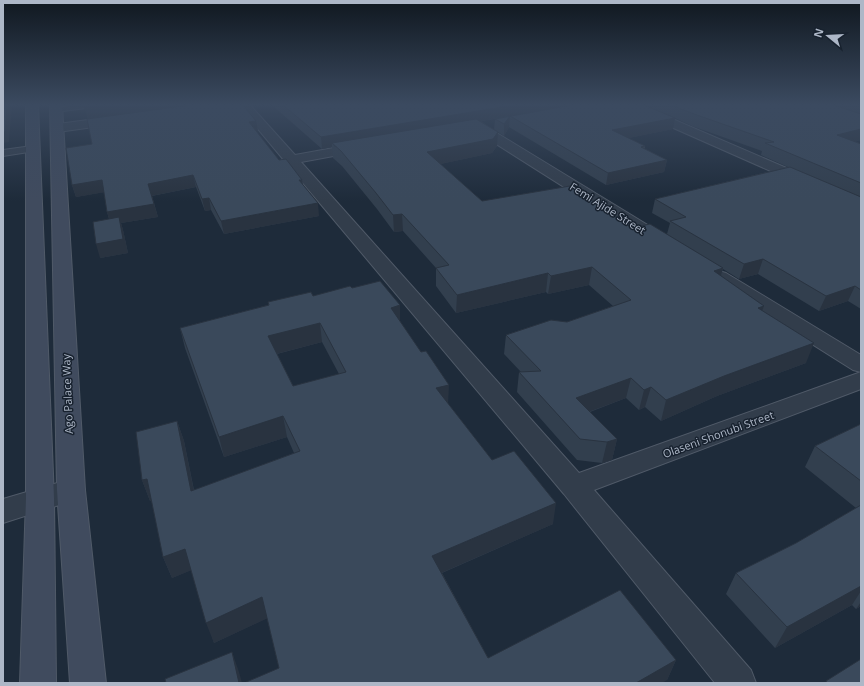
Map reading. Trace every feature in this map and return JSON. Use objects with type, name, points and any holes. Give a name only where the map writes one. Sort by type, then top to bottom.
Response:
[{"type":"main road","points":[[32,137],[40,498],[38,683]]},
{"type":"main road","name":"Ago Palace Way","points":[[57,137],[71,490],[88,683]]},
{"type":"street","points":[[270,137],[574,486],[738,683]]},
{"type":"street","name":"Femi Ajide Street","points":[[494,137],[680,252]]},
{"type":"street","points":[[703,137],[861,206]]},
{"type":"street","points":[[289,160],[376,144]]},
{"type":"street","points":[[706,269],[861,365]]},
{"type":"street","name":"Olaseni Shonubi Street","points":[[574,486],[861,380]]},
{"type":"street","points":[[3,511],[40,498],[71,490]]},
{"type":"lane","points":[[3,146],[32,145]]},
{"type":"lane","points":[[3,153],[32,145]]},
{"type":"building","points":[[91,137],[261,137],[279,160],[286,159],[302,180],[299,180],[318,203],[221,221],[209,198],[202,199],[193,175],[148,184],[154,204],[107,212],[102,180],[72,185],[66,148],[92,144]]},
{"type":"building","points":[[368,137],[494,137],[493,139],[427,152],[482,201],[570,186],[632,228],[650,224],[723,268],[714,271],[764,306],[758,308],[814,343],[724,376],[666,400],[651,387],[644,390],[631,378],[576,398],[617,439],[607,442],[580,439],[519,372],[541,371],[506,335],[551,320],[567,322],[631,300],[592,267],[551,276],[548,273],[457,295],[436,268],[449,265],[402,214],[393,215],[341,151],[332,143]]},
{"type":"building","points":[[546,137],[626,137],[645,146],[641,147],[667,160],[608,173]]},
{"type":"building","points":[[760,137],[842,137],[861,144],[861,183],[765,143],[774,142]]},
{"type":"building","points":[[790,167],[861,197],[861,290],[855,286],[826,296],[763,259],[744,264],[670,221],[686,217],[655,199]]},
{"type":"building","points":[[119,217],[123,239],[96,244],[93,222]]},
{"type":"building","points":[[380,281],[400,305],[391,308],[421,352],[426,351],[449,385],[436,388],[492,460],[514,451],[556,503],[432,556],[488,658],[620,590],[676,660],[636,683],[244,683],[279,668],[262,597],[206,623],[185,549],[163,557],[147,479],[142,480],[136,432],[177,421],[191,491],[300,451],[283,416],[219,437],[180,328],[269,305],[268,302],[311,292],[313,296],[350,286],[352,288]],"holes":[[[320,323],[346,372],[293,386],[268,336]]]},
{"type":"building","points":[[861,424],[861,481],[815,446]]},
{"type":"building","points":[[861,505],[861,586],[787,627],[736,573],[796,543]]},
{"type":"building","points":[[232,652],[239,683],[166,683],[165,679]]},
{"type":"building","points":[[861,659],[861,683],[827,683],[826,681]]}]
